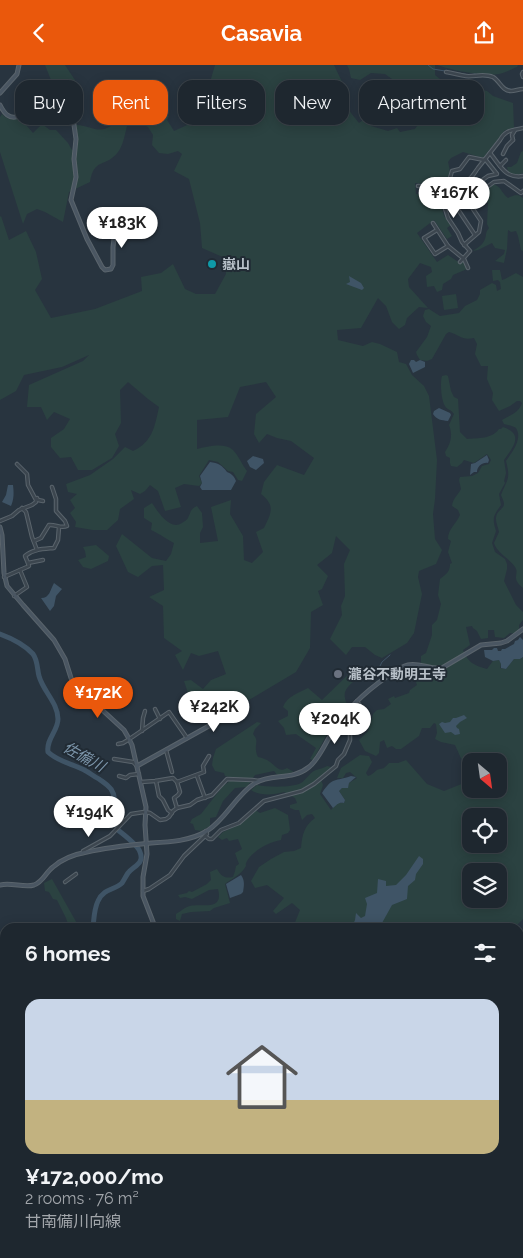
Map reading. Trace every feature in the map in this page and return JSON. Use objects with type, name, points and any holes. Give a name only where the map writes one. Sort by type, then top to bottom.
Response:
[{"type":"main road","points":[[0,93],[17,74],[19,65]]},
{"type":"main road","points":[[0,105],[7,114],[14,118],[19,116],[50,88],[59,88],[72,94],[75,100],[76,139],[74,156],[76,177],[71,197],[72,203],[87,239],[105,270],[109,270],[113,265],[116,222]]},
{"type":"main road","points":[[0,527],[4,577],[7,586],[54,640],[65,659],[72,682],[124,730],[134,750],[146,812],[145,825],[148,854],[143,899],[153,923]]},
{"type":"main road","points":[[0,885],[9,883],[35,885],[58,863],[83,853],[107,848],[194,837],[216,823],[244,792],[259,781],[292,775],[310,766],[343,716],[377,683],[399,669],[408,665],[442,667],[484,645],[507,641],[523,629]]},
{"type":"main road","points":[[138,766],[234,712]]},
{"type":"street","points":[[523,72],[523,77]]},
{"type":"street","points":[[446,73],[466,76],[490,76],[509,91],[523,89]]},
{"type":"street","points":[[418,186],[447,187],[469,180],[506,131],[523,128]]},
{"type":"street","points":[[513,141],[512,135],[515,130]]},
{"type":"street","points":[[513,141],[517,143]]},
{"type":"street","points":[[503,153],[513,141]]},
{"type":"street","points":[[490,153],[508,175],[523,176]]},
{"type":"street","points":[[460,262],[470,251],[464,245],[448,218],[443,205],[445,189],[452,171],[460,169],[469,157],[485,160],[497,174],[488,176],[474,186],[469,180]]},
{"type":"street","points":[[500,166],[506,160]]},
{"type":"street","points":[[468,201],[494,182],[504,181],[522,193],[523,191]]},
{"type":"street","points":[[457,185],[481,221],[479,231],[464,245]]},
{"type":"street","points":[[446,193],[475,235]]},
{"type":"street","points":[[434,223],[448,245],[463,258],[468,268]]},
{"type":"street","points":[[438,229],[424,239],[435,254],[448,245]]},
{"type":"street","points":[[0,521],[35,503],[36,500],[28,485],[27,473],[17,464]]},
{"type":"street","points":[[34,541],[42,538],[49,525],[68,526],[56,511],[56,499],[52,487]]},
{"type":"street","points":[[34,497],[43,501]]},
{"type":"street","points":[[22,509],[26,512],[37,550]]},
{"type":"street","points":[[4,577],[29,566],[26,555],[37,550],[54,548],[58,540],[59,527]]},
{"type":"street","points":[[28,563],[43,560]]},
{"type":"street","points":[[14,596],[27,587],[20,570]]},
{"type":"street","points":[[205,836],[212,839],[222,830],[239,823],[264,801],[307,789],[330,772],[344,754],[350,740],[350,732],[356,726],[363,711],[357,701]]},
{"type":"street","points":[[155,709],[160,719]]},
{"type":"street","points":[[142,731],[145,711]]},
{"type":"street","points":[[118,744],[123,743],[169,712],[188,738]]},
{"type":"street","points":[[166,750],[172,772]]},
{"type":"street","points":[[177,782],[204,772],[203,767],[209,756]]},
{"type":"street","points":[[114,759],[133,762],[138,766]]},
{"type":"street","points":[[119,776],[126,778],[130,775],[139,774]]},
{"type":"street","points":[[196,775],[205,798]]},
{"type":"street","points":[[141,782],[173,778],[177,782],[180,792],[174,798],[177,808]]},
{"type":"street","points":[[83,853],[86,849],[106,839],[131,815],[146,812],[160,820],[169,817],[177,808],[190,805],[195,801],[214,794],[227,779],[259,781]]},
{"type":"street","points":[[156,781],[160,796],[168,810],[172,813]]},
{"type":"street","points":[[143,891],[170,875],[184,856],[207,834],[206,831]]},
{"type":"street","points":[[65,882],[76,874]]},
{"type":"green space","points":[[45,65],[65,65],[75,80],[51,80]]},
{"type":"green space","points":[[215,65],[334,65],[341,80],[275,80],[275,125],[349,125],[349,110],[359,125],[371,125],[388,131],[397,128],[400,132],[415,129],[418,125],[484,125],[484,90],[493,96],[513,103],[514,129],[505,130],[483,158],[463,152],[451,158],[448,162],[450,177],[445,186],[415,183],[416,194],[437,195],[438,203],[441,205],[444,216],[451,225],[447,228],[452,236],[447,239],[434,220],[417,233],[437,262],[448,255],[460,263],[464,261],[467,269],[453,275],[451,279],[443,284],[442,290],[437,292],[434,286],[427,287],[426,276],[432,272],[431,267],[420,263],[408,279],[409,287],[428,308],[419,307],[407,318],[405,325],[399,329],[392,322],[386,306],[378,298],[361,328],[337,330],[338,340],[363,346],[372,342],[397,352],[399,362],[406,364],[412,375],[424,386],[429,396],[437,460],[433,514],[435,539],[442,550],[436,564],[419,571],[418,577],[422,594],[414,633],[407,643],[382,658],[365,647],[352,647],[346,655],[330,639],[342,615],[341,606],[345,596],[344,564],[350,550],[336,536],[332,553],[317,565],[328,576],[322,589],[318,591],[323,605],[311,612],[310,648],[296,672],[234,709],[196,693],[190,699],[184,681],[191,680],[203,689],[211,680],[226,674],[218,651],[199,656],[191,653],[183,670],[175,655],[182,651],[164,638],[163,606],[149,597],[164,590],[163,565],[152,566],[138,577],[128,572],[116,546],[122,534],[152,558],[166,561],[171,554],[174,543],[151,530],[152,523],[144,518],[144,508],[152,503],[165,519],[173,525],[178,525],[185,521],[197,506],[202,513],[203,527],[200,533],[200,543],[218,541],[211,507],[231,500],[230,514],[243,536],[244,560],[252,563],[263,552],[256,532],[264,528],[271,510],[269,502],[261,494],[264,482],[277,465],[304,475],[314,458],[291,441],[267,434],[259,443],[254,434],[256,414],[276,397],[266,382],[240,387],[228,417],[197,420],[197,449],[210,446],[225,446],[233,450],[247,471],[242,481],[238,480],[233,472],[228,471],[218,462],[209,460],[199,476],[202,483],[199,486],[184,484],[175,488],[181,507],[165,511],[158,491],[150,485],[140,494],[131,490],[134,499],[120,509],[118,520],[107,530],[75,527],[76,522],[70,513],[75,508],[70,500],[77,494],[68,492],[66,484],[90,475],[113,459],[125,447],[133,451],[145,443],[152,432],[159,407],[128,382],[120,390],[121,423],[115,434],[119,446],[112,458],[92,470],[78,470],[71,457],[60,458],[51,447],[51,438],[64,429],[70,419],[54,412],[47,420],[41,407],[27,407],[29,385],[83,361],[89,355],[62,367],[24,375],[16,391],[0,400],[1,216],[9,240],[26,231],[36,252],[42,279],[35,290],[51,318],[95,309],[142,291],[141,277],[161,273],[173,264],[185,289],[196,294],[215,294],[226,274],[225,258],[202,248],[200,223],[189,179],[174,171],[182,154],[178,151],[168,154],[159,153],[152,145],[153,135],[148,127],[144,125],[168,125],[168,122],[174,131],[187,125],[265,125],[265,80],[211,80]]},
{"type":"green space","points":[[347,65],[435,65],[435,75],[443,80],[393,80],[385,74],[371,73],[360,80],[351,78]]},
{"type":"green space","points":[[437,65],[518,65],[504,73],[485,75],[468,73]]},
{"type":"green space","points":[[2,114],[10,119],[15,119],[15,125],[26,125],[33,133],[41,125],[50,130],[56,130],[72,150],[77,150],[78,137],[76,125],[101,130],[112,125],[127,126],[123,143],[114,157],[94,169],[90,182],[69,192],[63,222],[37,209],[27,214],[23,224],[0,152],[0,117]]},
{"type":"green space","points":[[523,151],[523,173],[511,174],[507,167],[517,163]]},
{"type":"green space","points":[[492,184],[497,186],[508,198],[519,195],[523,198],[523,251],[521,250],[516,231],[511,232],[508,230],[504,263],[495,261],[504,254],[505,250],[495,248],[492,243],[473,251],[483,243],[489,228],[487,224],[488,203],[482,199],[485,194],[484,191]]},
{"type":"green space","points":[[492,270],[500,270],[502,280],[516,273],[523,277],[523,588],[516,579],[515,567],[498,550],[494,543],[499,532],[496,516],[504,505],[501,495],[508,476],[506,461],[516,445],[518,437],[516,428],[504,424],[502,420],[516,411],[522,403],[517,401],[499,411],[492,400],[493,393],[487,379],[488,366],[481,366],[475,354],[477,344],[474,338],[464,338],[449,332],[432,359],[427,361],[420,360],[416,352],[427,337],[431,326],[423,316],[425,310],[429,309],[440,316],[459,313],[465,306],[477,300],[480,290],[492,283],[496,285],[497,291],[501,289],[498,280],[493,281]]},
{"type":"green space","points":[[456,294],[458,308],[444,310],[442,296]]},
{"type":"green space","points":[[446,375],[448,376],[454,397],[458,399],[460,432],[467,439],[493,435],[503,427],[513,433],[515,437],[514,445],[504,460],[505,483],[499,494],[501,505],[494,517],[496,531],[492,543],[495,552],[505,559],[507,569],[504,581],[516,605],[523,612],[523,620],[516,634],[510,633],[504,638],[495,637],[494,630],[488,630],[488,638],[481,639],[472,626],[466,627],[470,645],[463,650],[472,663],[487,669],[493,661],[499,660],[500,668],[506,669],[514,659],[523,657],[523,919],[519,923],[295,923],[300,910],[292,903],[276,914],[273,911],[284,898],[267,885],[255,888],[251,881],[259,867],[271,859],[284,852],[301,848],[304,831],[315,818],[312,814],[307,815],[302,820],[299,810],[290,808],[290,805],[297,803],[295,798],[284,792],[267,794],[251,790],[257,785],[279,787],[297,785],[314,771],[327,766],[331,767],[323,775],[321,780],[323,785],[320,794],[331,810],[337,803],[344,803],[345,800],[339,791],[342,788],[348,787],[349,783],[357,778],[350,772],[346,773],[343,778],[337,778],[341,768],[360,755],[369,756],[372,762],[366,773],[368,776],[384,768],[389,763],[398,763],[406,760],[427,784],[444,791],[462,784],[462,798],[508,797],[508,753],[462,753],[462,761],[455,745],[435,739],[437,733],[436,724],[434,723],[430,728],[422,728],[419,736],[401,749],[396,749],[392,746],[387,748],[384,740],[380,742],[379,753],[376,756],[365,751],[359,740],[368,731],[373,714],[377,710],[384,709],[391,704],[388,699],[409,693],[417,685],[416,682],[424,676],[421,669],[421,656],[426,653],[432,635],[432,625],[437,620],[441,604],[438,595],[440,579],[447,573],[452,563],[448,552],[451,541],[448,539],[448,535],[460,515],[458,510],[452,506],[454,499],[461,489],[459,480],[460,477],[472,476],[478,473],[482,466],[489,464],[491,460],[487,454],[474,463],[464,460],[457,467],[451,466],[450,458],[446,456],[445,452],[451,439],[449,425],[454,414],[446,407],[441,391],[442,376]]},
{"type":"green space","points":[[96,545],[109,556],[108,561],[91,569],[83,567],[78,560],[86,557],[83,547]]},
{"type":"green space","points":[[355,668],[361,674],[346,691],[345,699],[347,704],[339,711],[337,718],[326,730],[326,736],[313,760],[310,759],[316,748],[296,734],[286,735],[284,728],[278,721],[288,716],[288,711],[283,707],[287,700],[308,688],[322,700]]},
{"type":"green space","points":[[257,722],[261,723],[253,734],[256,740],[258,757],[267,760],[282,770],[287,768],[294,772],[278,776],[274,771],[255,775],[247,787],[235,788],[223,801],[216,817],[210,818],[210,826],[201,831],[195,830],[193,824],[190,823],[192,819],[201,814],[223,786],[230,781],[230,777],[215,771],[212,765],[216,749]]},
{"type":"green space","points":[[275,808],[288,815],[290,830],[282,835],[281,840],[267,845],[254,853],[242,871],[225,884],[230,903],[210,911],[182,914],[180,921],[176,919],[176,914],[186,907],[215,904],[219,896],[218,889],[209,890],[192,899],[180,898],[178,895],[189,891],[192,892],[207,884],[211,880],[210,872],[217,869],[228,878],[233,877],[236,866],[239,864],[235,853],[242,849],[238,839],[229,841],[227,838],[222,840],[218,837],[223,832],[238,825],[255,810],[260,813]]},
{"type":"green space","points":[[52,879],[77,923],[68,923],[57,900],[53,899],[49,892],[45,891],[44,883]]},
{"type":"water","points":[[349,276],[361,283],[364,288],[362,290],[346,284],[350,282]]},
{"type":"water","points":[[411,360],[425,362],[425,367],[413,373],[409,364]]},
{"type":"water","points":[[439,408],[450,413],[448,421],[438,419],[433,414]]},
{"type":"water","points":[[487,455],[488,463],[481,465],[477,472],[470,475],[471,464]]},
{"type":"water","points":[[253,456],[263,459],[264,463],[256,470],[250,467],[247,461]]},
{"type":"water","points":[[210,462],[220,465],[234,476],[236,481],[231,490],[202,490],[200,487],[202,483],[200,476]]},
{"type":"water","points":[[8,485],[13,485],[13,501],[11,506],[2,502]]},
{"type":"water","points":[[54,583],[62,589],[56,596],[54,606],[50,611],[41,598],[48,595]]},
{"type":"water","points":[[520,637],[523,640],[523,657],[514,659],[506,669],[501,668],[499,660],[493,661],[485,657],[484,650],[497,648],[498,651],[501,651],[514,644]]},
{"type":"water","points":[[464,715],[467,718],[456,726],[460,734],[445,733],[439,724],[450,722],[453,718]]},
{"type":"water","points":[[351,776],[356,777],[349,783],[348,788],[342,788],[339,791],[345,800],[344,803],[339,803],[333,808],[322,793],[335,780]]},
{"type":"water","points":[[419,856],[423,859],[423,864],[416,874],[415,880],[408,886],[407,899],[392,905],[382,923],[354,923],[356,913],[361,918],[365,916],[367,904],[365,898],[377,893],[378,879],[386,881],[386,886],[396,885],[406,875]]},
{"type":"water","points":[[241,875],[244,881],[243,892],[230,898],[226,884]]},
{"type":"waterway","points":[[428,65],[433,69],[445,71]]},
{"type":"waterway","points":[[459,73],[475,74]]},
{"type":"waterway","points":[[504,87],[513,90],[522,88]]},
{"type":"waterway","name":"佐備川","points":[[0,634],[18,642],[33,654],[41,681],[56,708],[58,719],[49,743],[48,752],[56,758],[88,772],[110,787],[114,799],[115,820],[118,830],[134,843],[140,852],[140,862],[128,873],[122,883],[106,891],[100,897],[94,914],[93,923]]},
{"type":"waterway","points":[[379,668],[382,662],[390,655]]},
{"type":"place","name":"嶽山","points":[[212,264]]},
{"type":"place","name":"瀧谷不動明王寺","points":[[338,674]]}]
